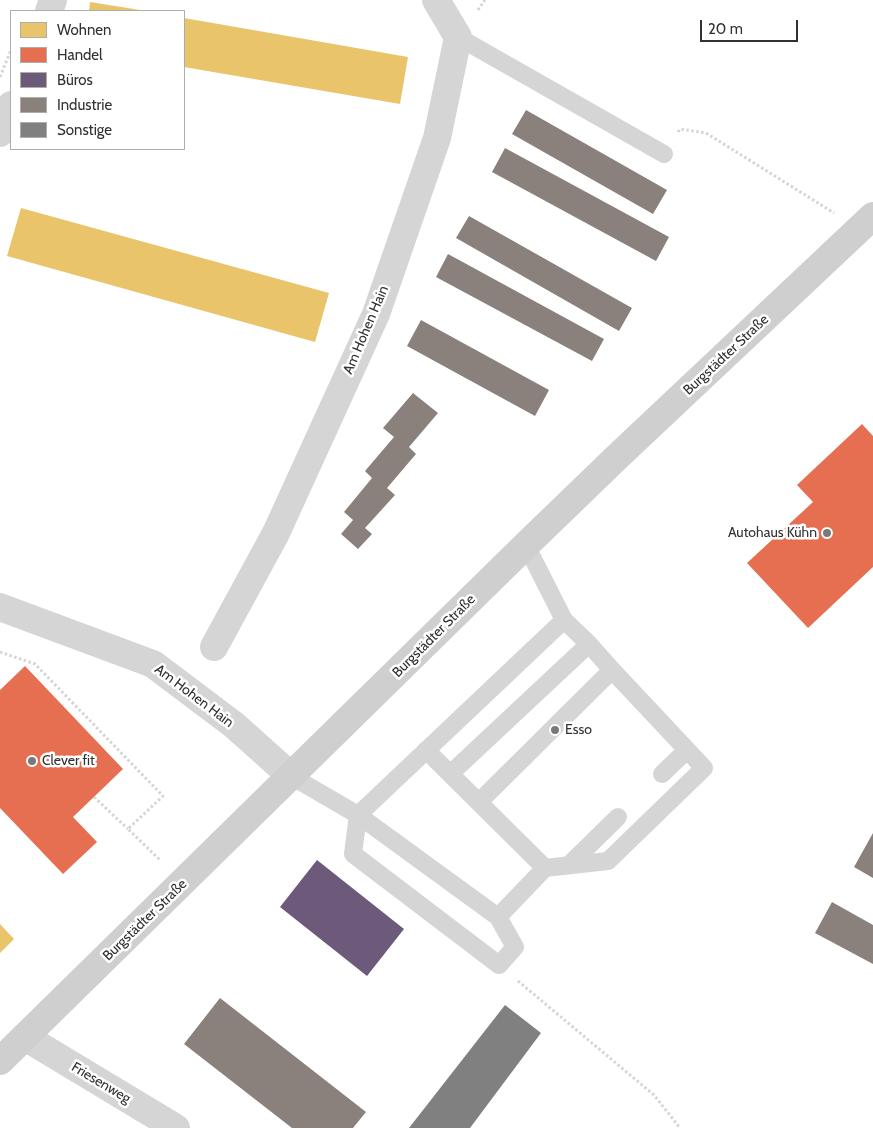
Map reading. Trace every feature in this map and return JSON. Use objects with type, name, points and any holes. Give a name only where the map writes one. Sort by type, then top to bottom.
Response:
[{"type":"main road","name":"Burgstädter Straße","points":[[0,1061],[526,545],[867,222]]},
{"type":"street","points":[[436,0],[458,37]]},
{"type":"street","name":"Am Hohen Hain","points":[[214,647],[276,533],[376,314],[437,138],[458,37]]},
{"type":"street","points":[[0,133],[10,108]]},
{"type":"street","name":"Am Hohen Hain","points":[[0,607],[153,664],[234,726],[291,776]]},
{"type":"street","name":"Friesenweg","points":[[25,1037],[176,1128]]},
{"type":"lane","points":[[458,37],[664,154]]},
{"type":"lane","points":[[498,917],[545,868],[608,861],[704,768],[589,644],[564,620],[526,545]]},
{"type":"lane","points":[[291,776],[358,815],[498,917],[514,947],[499,965],[353,854],[358,815],[564,620]]},
{"type":"lane","points":[[450,774],[589,644]]},
{"type":"lane","points":[[479,802],[612,670]]},
{"type":"lane","points":[[426,750],[545,868]]},
{"type":"lane","points":[[662,774],[686,750]]},
{"type":"lane","points":[[570,865],[618,817]]},
{"type":"path","points":[[0,78],[10,53]]},
{"type":"path","points":[[664,154],[680,129],[706,132],[867,222]]},
{"type":"path","points":[[0,652],[35,664],[163,796],[128,829]]},
{"type":"path","points":[[94,796],[140,840]]},
{"type":"path","points":[[499,965],[654,1095],[680,1128]]},
{"type":"building: Wohnen","points":[[90,2],[140,10],[89,10]]},
{"type":"building: Wohnen","points":[[185,18],[408,57],[400,104],[185,67]]},
{"type":"building: Wohnen","points":[[21,208],[329,293],[315,342],[7,256]]},
{"type":"building: Wohnen","points":[[0,924],[14,939],[0,953]]},
{"type":"building: Handel","name":"Autohaus Kühn","points":[[862,424],[873,436],[873,567],[808,628],[747,563],[813,502],[797,485]]},
{"type":"building: Handel","points":[[25,666],[123,769],[73,817],[97,842],[63,874],[0,808],[0,690]]},
{"type":"building: Büros","points":[[317,860],[404,929],[367,976],[280,907]]},
{"type":"building: Industrie","points":[[526,110],[667,190],[653,214],[512,134]]},
{"type":"building: Industrie","points":[[505,148],[669,237],[656,261],[492,172]]},
{"type":"building: Industrie","points":[[469,216],[632,308],[619,331],[456,238]]},
{"type":"building: Industrie","points":[[448,254],[604,339],[592,361],[436,277]]},
{"type":"building: Industrie","points":[[421,320],[549,390],[535,416],[407,346]]},
{"type":"building: Industrie","points":[[413,393],[438,413],[409,447],[416,454],[387,488],[395,495],[365,528],[372,534],[358,549],[341,534],[353,520],[344,512],[372,478],[365,471],[394,437],[383,428]]},
{"type":"building: Industrie","points":[[873,833],[873,878],[854,867]]},
{"type":"building: Industrie","points":[[832,902],[873,925],[873,964],[815,933]]},
{"type":"building: Industrie","points":[[220,998],[366,1112],[353,1128],[292,1128],[184,1044]]},
{"type":"building: Sonstige","points":[[505,1005],[541,1033],[470,1128],[409,1128]]},
{"type":"place","name":"Autohaus Kühn","points":[[827,533]]},
{"type":"place","name":"Esso","points":[[555,730]]},
{"type":"place","name":"Clever fit","points":[[32,761]]}]
